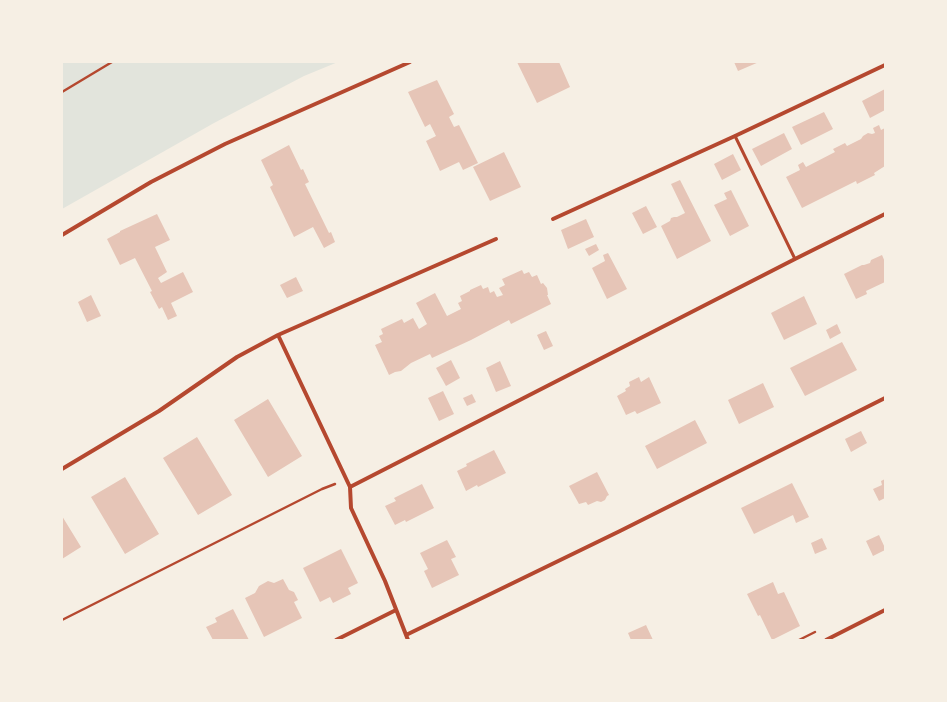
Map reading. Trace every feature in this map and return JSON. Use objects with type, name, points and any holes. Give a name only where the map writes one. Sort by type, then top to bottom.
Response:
[{"type":"street","points":[[62,235],[151,182],[225,144],[410,62]]},
{"type":"street","points":[[553,218],[735,136],[885,65]]},
{"type":"street","points":[[350,487],[885,214]]},
{"type":"street","points":[[62,469],[159,411],[238,358],[278,336],[496,239]]},
{"type":"street","points":[[278,336],[350,487],[351,508],[385,581],[408,640]]},
{"type":"street","points":[[406,635],[613,534],[885,398]]},
{"type":"street","points":[[336,640],[396,610]]},
{"type":"street","points":[[826,640],[885,610]]},
{"type":"lane","points":[[735,136],[795,259]]},
{"type":"path","points":[[62,92],[112,62]]},
{"type":"path","points":[[62,620],[322,489],[346,479]]},
{"type":"shaded area","points":[[62,62],[338,62],[304,76],[214,123],[62,209]]},
{"type":"building","points":[[517,62],[559,62],[570,87],[537,103]]},
{"type":"building","points":[[734,62],[759,62],[738,71]]},
{"type":"building","points":[[437,80],[454,114],[449,117],[454,127],[459,125],[478,163],[463,170],[459,162],[440,171],[426,141],[436,136],[430,124],[425,127],[408,92]]},
{"type":"building","points":[[885,89],[885,110],[870,118],[862,101]]},
{"type":"building","points":[[824,112],[833,129],[801,145],[792,127]]},
{"type":"building","points":[[879,125],[881,130],[885,128],[885,166],[874,173],[875,175],[857,184],[856,181],[802,208],[786,177],[800,170],[798,165],[803,162],[806,167],[835,152],[833,149],[845,143],[847,146],[861,139],[868,133],[875,133],[873,128]]},
{"type":"building","points":[[784,133],[792,149],[761,166],[752,149]]},
{"type":"building","points":[[289,145],[301,170],[303,169],[309,182],[305,184],[335,242],[324,248],[313,227],[294,237],[270,187],[273,185],[261,160]]},
{"type":"building","points":[[504,152],[521,187],[490,201],[473,167]]},
{"type":"building","points":[[733,154],[741,170],[722,180],[714,164]]},
{"type":"building","points":[[680,180],[711,241],[677,259],[661,226],[670,221],[671,218],[685,213],[671,184]]},
{"type":"building","points":[[731,190],[749,226],[730,236],[714,205],[727,199],[724,193]]},
{"type":"building","points":[[646,206],[657,227],[643,234],[632,213]]},
{"type":"building","points":[[157,214],[170,240],[155,247],[167,272],[158,278],[161,283],[183,272],[193,292],[171,303],[177,316],[168,320],[162,307],[159,309],[150,292],[152,291],[135,258],[120,265],[107,239],[120,231]]},
{"type":"building","points":[[586,219],[594,237],[568,249],[561,230]]},
{"type":"building","points":[[596,244],[599,250],[589,256],[585,249]]},
{"type":"building","points":[[608,253],[627,289],[607,299],[592,268],[605,261],[603,255]]},
{"type":"building","points":[[882,255],[885,262],[885,282],[866,291],[867,294],[856,299],[844,274],[862,265],[870,263],[871,260]]},
{"type":"building","points":[[522,270],[524,274],[529,272],[532,277],[537,275],[541,284],[543,283],[547,288],[547,295],[551,304],[511,324],[509,320],[432,358],[430,354],[411,363],[401,371],[389,375],[375,345],[382,342],[379,336],[383,334],[381,329],[402,319],[404,323],[413,318],[419,329],[427,324],[416,303],[435,293],[447,316],[461,309],[458,303],[462,301],[460,296],[481,285],[483,289],[488,287],[490,293],[494,291],[497,297],[503,295],[499,288],[505,285],[502,279]]},
{"type":"building","points":[[296,277],[303,291],[287,298],[280,285]]},
{"type":"building","points":[[91,295],[101,316],[87,322],[78,302]]},
{"type":"building","points":[[804,296],[817,324],[784,340],[771,313]]},
{"type":"building","points":[[837,324],[841,333],[830,339],[826,330]]},
{"type":"building","points":[[546,331],[553,346],[544,350],[537,335]]},
{"type":"building","points":[[842,342],[857,370],[805,396],[790,368]]},
{"type":"building","points":[[451,360],[460,378],[446,386],[436,368]]},
{"type":"building","points":[[500,361],[511,386],[496,392],[486,368]]},
{"type":"building","points":[[639,377],[641,382],[649,377],[661,403],[637,414],[635,411],[626,415],[617,396],[626,391],[625,389],[630,386],[629,382]]},
{"type":"building","points":[[763,383],[774,407],[739,424],[728,400]]},
{"type":"building","points":[[443,391],[454,414],[439,421],[428,398]]},
{"type":"building","points":[[472,394],[476,402],[467,406],[463,398]]},
{"type":"building","points":[[268,399],[302,456],[268,477],[234,420]]},
{"type":"building","points":[[695,420],[707,443],[657,469],[645,446]]},
{"type":"building","points":[[861,431],[867,443],[851,452],[845,439]]},
{"type":"building","points":[[197,437],[232,495],[198,515],[163,458]]},
{"type":"building","points":[[494,450],[506,473],[478,487],[477,485],[466,491],[457,471],[467,466],[466,464]]},
{"type":"building","points":[[597,472],[609,495],[601,502],[597,501],[588,505],[586,502],[579,504],[569,486]]},
{"type":"building","points":[[125,477],[159,534],[125,554],[91,497]]},
{"type":"building","points":[[885,479],[885,498],[879,501],[873,489],[882,485],[881,481]]},
{"type":"building","points":[[792,483],[809,517],[796,523],[793,515],[754,534],[741,508]]},
{"type":"building","points":[[422,484],[434,508],[406,522],[405,520],[395,525],[385,506],[396,501],[394,498]]},
{"type":"building","points":[[62,516],[81,547],[62,559]]},
{"type":"building","points":[[879,535],[885,550],[873,556],[866,541]]},
{"type":"building","points":[[822,538],[827,549],[815,554],[811,543]]},
{"type":"building","points":[[447,540],[456,557],[451,559],[459,575],[432,588],[424,571],[428,569],[420,553]]},
{"type":"building","points":[[341,549],[358,583],[348,588],[351,594],[333,603],[330,597],[320,602],[303,568]]},
{"type":"building","points":[[283,579],[289,590],[294,592],[298,600],[294,602],[302,618],[264,637],[245,598],[255,593],[259,586],[268,581],[274,583]]},
{"type":"building","points":[[773,582],[778,594],[784,592],[800,626],[772,640],[760,615],[758,616],[747,594]]},
{"type":"building","points":[[233,609],[249,640],[213,640],[206,627],[217,622],[215,618]]},
{"type":"building","points":[[646,625],[653,640],[631,640],[628,633]]}]
